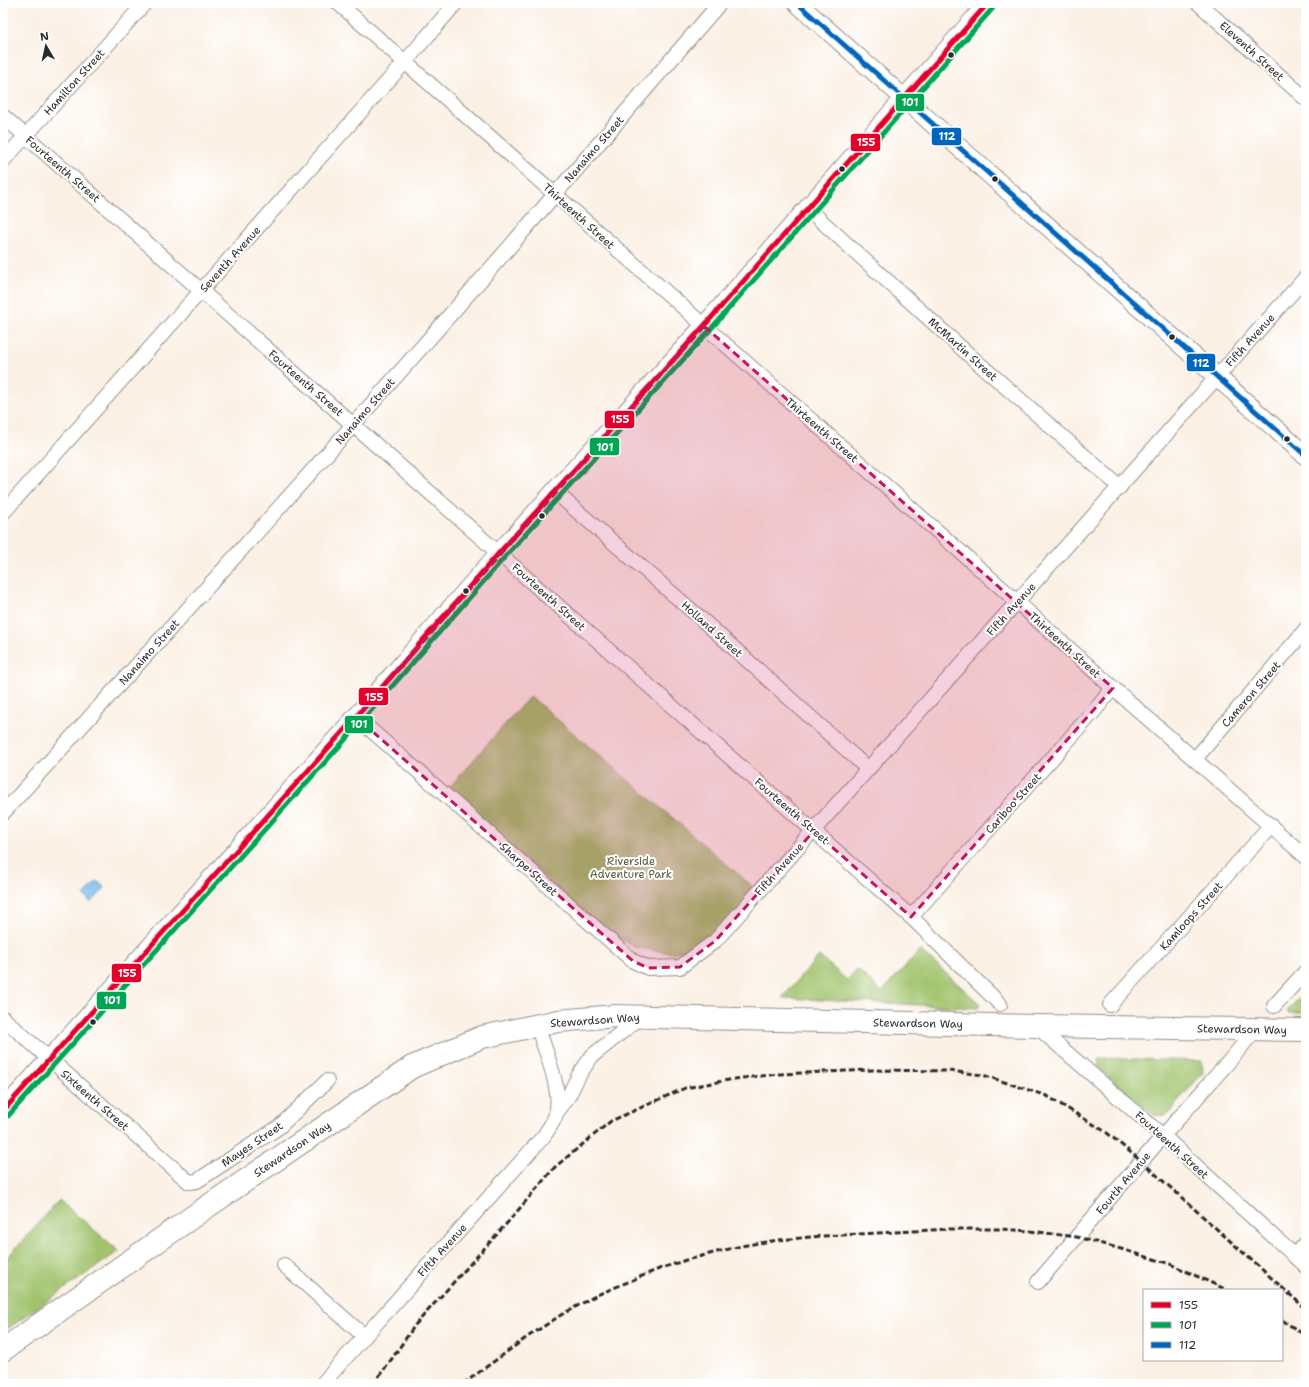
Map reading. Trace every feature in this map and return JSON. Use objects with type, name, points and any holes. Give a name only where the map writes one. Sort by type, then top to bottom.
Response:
[{"type":"main road","name":"Stewardson Way","points":[[3,1350],[198,1213],[412,1067],[482,1037],[558,1021],[642,1016],[1036,1026],[1306,1030]]},
{"type":"street","name":"Hamilton Street","points":[[3,161],[145,3]]},
{"type":"street","name":"Thirteenth Street","points":[[338,3],[1306,857]]},
{"type":"street","name":"Seventh Avenue","points":[[3,514],[456,3]]},
{"type":"street","name":"Nanaimo Street","points":[[3,813],[184,614],[353,424],[720,3]]},
{"type":"street","points":[[797,3],[1306,456]]},
{"type":"street","points":[[3,1111],[44,1053],[356,717],[499,553],[704,326],[988,3]]},
{"type":"street","name":"Eleventh Street","points":[[1198,3],[1306,99]]},
{"type":"street","name":"Fourteenth Street","points":[[3,116],[911,917],[1000,1004]]},
{"type":"street","name":"McMartin Street","points":[[807,208],[968,354],[1120,487]]},
{"type":"street","name":"Fifth Avenue","points":[[715,941],[1306,277]]},
{"type":"street","name":"Holland Street","points":[[554,491],[697,615],[868,769]]},
{"type":"street","name":"Cameron Street","points":[[1195,759],[1306,629]]},
{"type":"street","name":"Cariboo Street","points":[[911,917],[1113,688]]},
{"type":"street","name":"Sharpe Street","points":[[356,717],[633,961],[648,968],[680,967],[715,941]]},
{"type":"street","name":"Kamloops Street","points":[[1110,1005],[1271,826]]},
{"type":"street","points":[[1274,1006],[1306,971]]},
{"type":"street","name":"Fifth Avenue","points":[[322,1384],[544,1136],[557,1112],[568,1097],[579,1075],[592,1056],[642,1016]]},
{"type":"street","name":"Sixteenth Street","points":[[3,1018],[189,1182]]},
{"type":"street","name":"Fifth Avenue","points":[[537,1025],[552,1069],[558,1095],[557,1112]]},
{"type":"street","name":"Fourteenth Street","points":[[1036,1026],[1163,1136],[1306,1266]]},
{"type":"street","name":"Fourth Avenue","points":[[1038,1282],[1256,1029]]},
{"type":"street","name":"Mayes Street","points":[[189,1182],[197,1181],[279,1127],[327,1081]]},
{"type":"street","points":[[1294,1256],[1306,1243]]},
{"type":"street","points":[[284,1265],[364,1336]]},
{"type":"highlighted area","points":[[704,326],[1113,688],[911,917],[814,831],[715,941],[680,967],[648,968],[633,961],[356,717]]},
{"type":"green space","name":"Riverside Adventure Park","points":[[530,696],[759,892],[716,942],[672,953],[634,947],[594,921],[446,791]]},
{"type":"green space","points":[[920,950],[980,1004],[978,1008],[782,998],[819,956],[847,980],[857,969],[882,992]]},
{"type":"green space","points":[[1306,991],[1306,1013],[1288,1013],[1287,1011]]},
{"type":"green space","points":[[1099,1058],[1202,1061],[1203,1073],[1176,1103],[1173,1110],[1168,1114],[1161,1116],[1153,1115],[1098,1068]]},
{"type":"green space","points":[[59,1200],[119,1251],[3,1332],[3,1262]]},
{"type":"water","points":[[97,881],[105,888],[91,903],[84,896]]},
{"type":"railway","points":[[373,1384],[415,1325],[508,1222],[555,1167],[611,1121],[685,1088],[734,1079],[779,1074],[872,1070],[949,1071],[983,1075],[1047,1096],[1106,1132],[1141,1161],[1306,1309]]},
{"type":"railway","points":[[463,1384],[526,1338],[561,1315],[597,1295],[659,1269],[686,1260],[741,1246],[778,1240],[949,1229],[1000,1229],[1030,1231],[1077,1237],[1121,1249],[1170,1264],[1225,1289]]},
{"type":"railway","points":[[1283,1321],[1306,1336]]},
{"type":"transit line","name":"112","points":[[797,3],[1306,456]]},
{"type":"transit line","name":"155","points":[[3,1111],[356,717],[499,553],[704,326],[988,3]]},
{"type":"transit line","name":"101","points":[[8,1116],[361,722],[504,558],[709,331],[993,8]]}]
